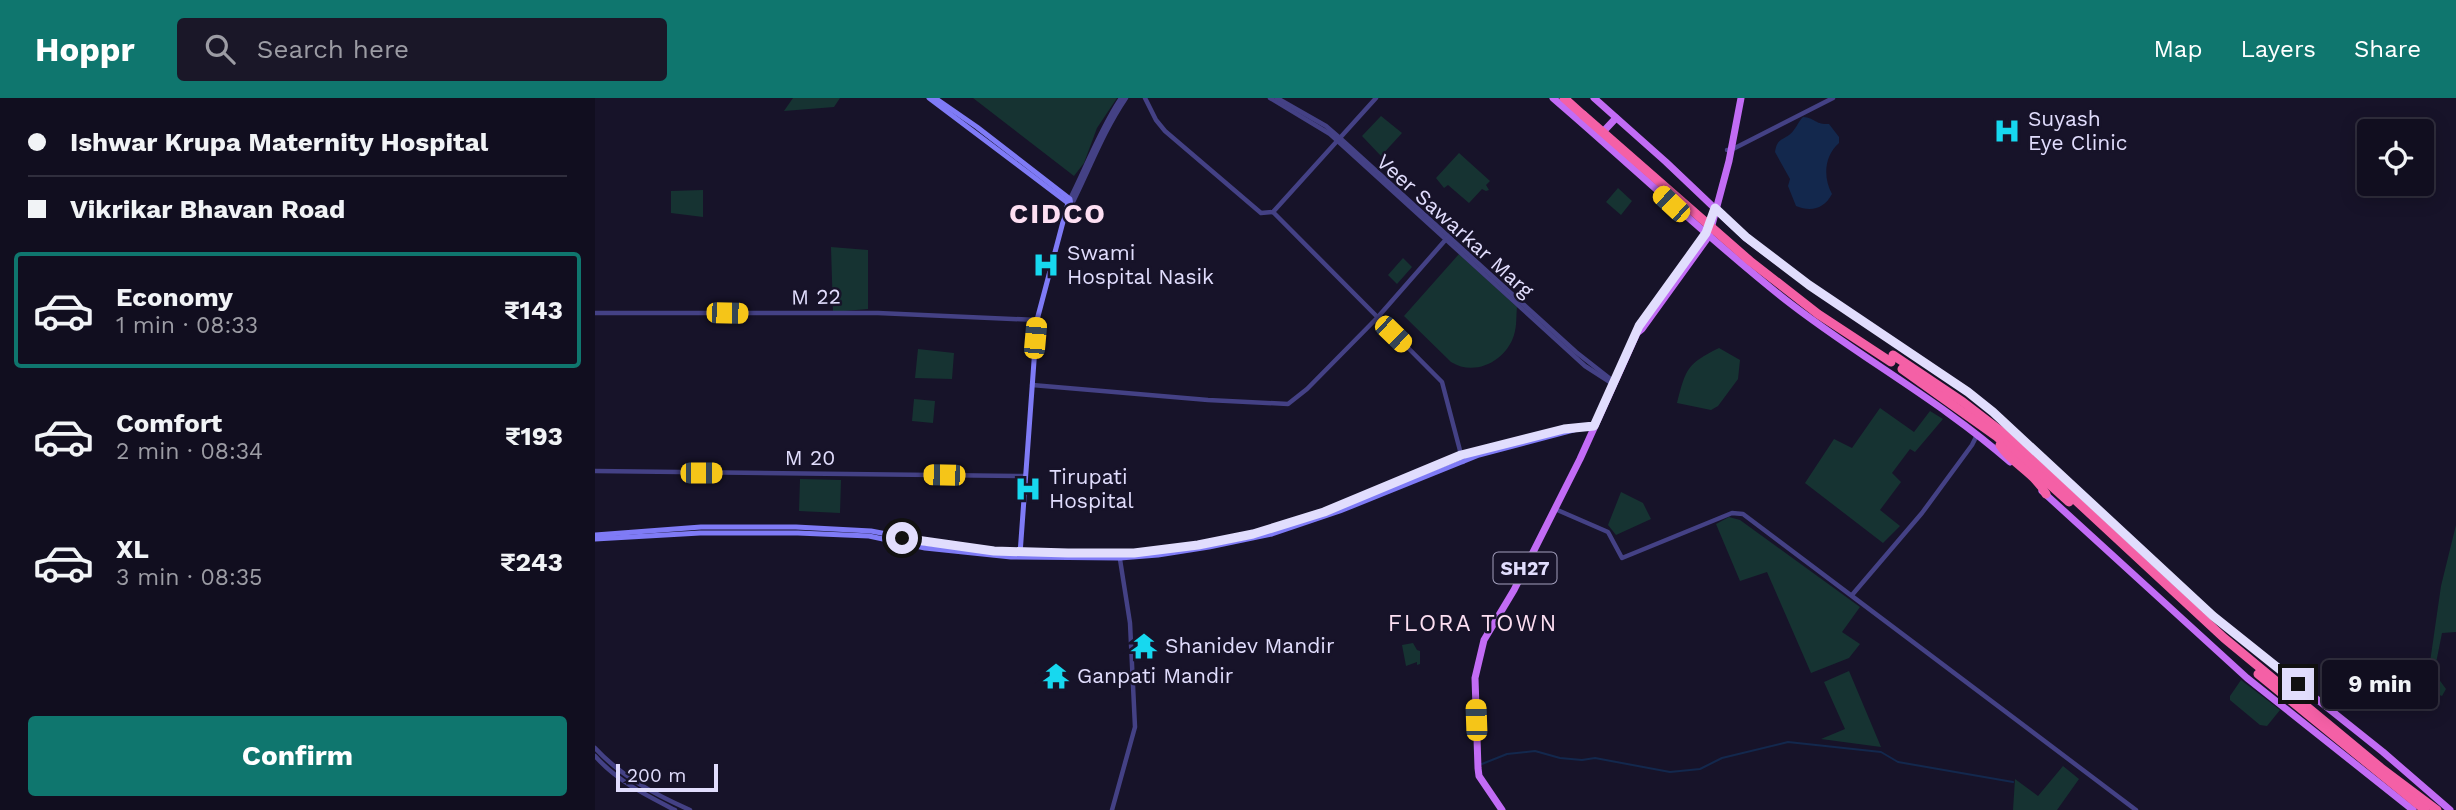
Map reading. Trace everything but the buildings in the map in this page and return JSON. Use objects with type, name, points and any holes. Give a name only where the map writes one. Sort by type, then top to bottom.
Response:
[{"type":"highway","points":[[1564,98],[1750,261],[1818,314],[1963,402],[2024,451],[2272,686],[2425,810]]},
{"type":"highway","points":[[1572,98],[1753,256],[1821,309],[1996,436],[2217,634],[2381,768],[2437,810]]},
{"type":"highway","points":[[1996,436],[2002,448],[2046,494]]},
{"type":"main road","points":[[929,98],[1070,204]]},
{"type":"main road","points":[[935,98],[977,127],[1070,204]]},
{"type":"main road","points":[[1553,98],[1777,293],[1977,434],[2245,676],[2413,810]]},
{"type":"main road","points":[[1594,98],[1746,237],[1793,274],[1968,392],[1993,412],[2213,616],[2383,752],[2450,810]]},
{"type":"main road","points":[[1716,209],[1739,98]]},
{"type":"main road","points":[[1598,137],[1616,118]]},
{"type":"main road","name":"SH27","points":[[1502,810],[1479,776],[1475,688],[1476,668],[1484,639],[1514,590],[1555,509],[1637,333],[1700,248],[1716,209],[1729,150]]},
{"type":"main road","points":[[1704,197],[1718,192]]},
{"type":"main road","points":[[1020,554],[1037,320],[1070,204]]},
{"type":"main road","points":[[1637,333],[1639,326],[1707,234]]},
{"type":"main road","points":[[1700,248],[1721,246]]},
{"type":"main road","points":[[1777,293],[1793,274]]},
{"type":"main road","points":[[1963,402],[1993,412]]},
{"type":"main road","points":[[595,537],[736,532],[869,536],[925,548],[1020,554],[1120,556],[1180,552],[1272,534],[1462,458],[1564,429],[1594,426]]},
{"type":"street","points":[[1070,204],[1103,126],[1124,98]]},
{"type":"street","points":[[1145,98],[1165,131],[1261,213],[1273,212],[1376,98]]},
{"type":"street","name":"Veer Sawarkar Marg","points":[[1270,98],[1340,140]]},
{"type":"street","name":"Veer Sawarkar Marg","points":[[1277,98],[1326,126],[1447,238],[1614,383]]},
{"type":"street","points":[[1729,150],[1833,98]]},
{"type":"street","points":[[1273,212],[1442,382],[1462,458]]},
{"type":"street","points":[[1032,385],[1288,404],[1307,389],[1377,318],[1447,238]]},
{"type":"street","name":"M 22","points":[[595,313],[879,313],[1037,320]]},
{"type":"street","points":[[1852,595],[1922,513],[1972,445],[1977,434]]},
{"type":"street","name":"M 20","points":[[595,471],[1025,476]]},
{"type":"street","points":[[1555,509],[1608,532],[1622,558],[1738,512],[2136,810]]},
{"type":"street","points":[[1112,810],[1135,727],[1130,624],[1120,556]]},
{"type":"street","points":[[595,748],[639,785],[690,810]]},
{"type":"street","points":[[595,756],[613,774],[675,810]]},
{"type":"green space","points":[[793,98],[840,98],[834,107],[784,111]]},
{"type":"green space","points":[[973,98],[1117,98],[1097,128],[1084,163],[1074,176]]},
{"type":"green space","points":[[1381,116],[1402,133],[1381,156],[1362,136]]},
{"type":"green space","points":[[1459,153],[1490,181],[1486,185],[1489,190],[1482,189],[1469,203],[1448,185],[1444,188],[1436,178]]},
{"type":"green space","points":[[1618,188],[1632,201],[1621,215],[1606,202]]},
{"type":"green space","points":[[703,190],[703,217],[671,213],[671,191]]},
{"type":"green space","points":[[831,247],[868,250],[868,309],[833,312]]},
{"type":"green space","points":[[1459,254],[1517,307],[1515,332],[1510,344],[1497,359],[1479,367],[1470,368],[1451,362],[1404,316]]},
{"type":"green space","points":[[1403,258],[1412,267],[1397,284],[1388,275]]},
{"type":"green space","points":[[1719,348],[1740,360],[1738,379],[1718,406],[1711,410],[1677,403],[1689,368],[1700,358]]},
{"type":"green space","points":[[918,349],[954,353],[952,379],[915,378]]},
{"type":"green space","points":[[914,399],[935,401],[933,423],[912,421]]},
{"type":"green space","points":[[1880,408],[1914,432],[1930,411],[1943,419],[1915,452],[1910,449],[1892,473],[1901,482],[1880,510],[1900,526],[1883,543],[1805,483],[1834,439],[1852,448]]},
{"type":"green space","points":[[800,479],[841,480],[840,513],[799,511]]},
{"type":"green space","points":[[1621,492],[1643,503],[1651,519],[1616,535],[1608,525]]},
{"type":"green space","points":[[1729,517],[1740,520],[1860,607],[1842,632],[1860,644],[1849,658],[1811,673],[1767,572],[1740,581],[1716,524]]},
{"type":"green space","points":[[2456,525],[2456,632],[2442,633],[2435,668],[2435,674],[2446,689],[2442,696],[2426,690],[2441,586]]},
{"type":"green space","points":[[1413,643],[1420,651],[1420,664],[1417,665],[1417,662],[1406,666],[1402,645]]},
{"type":"green space","points":[[1849,671],[1881,747],[1821,739],[1845,729],[1824,682]]},
{"type":"green space","points":[[2241,680],[2280,710],[2267,726],[2260,725],[2230,700]]},
{"type":"green space","points":[[2063,766],[2079,779],[2057,810],[2013,810],[2015,779],[2038,796]]},
{"type":"water","points":[[1803,117],[1829,124],[1839,137],[1839,143],[1830,154],[1826,174],[1832,194],[1821,206],[1812,209],[1796,206],[1788,186],[1790,179],[1775,152],[1778,142],[1791,133]]},
{"type":"waterway","points":[[1482,764],[1507,754],[1535,751],[1560,758],[1595,758],[1670,772],[1700,769],[1722,758],[1788,742],[1881,752],[1898,762],[2013,782]]},
{"type":"place","name":"Suyash Eye Clinic","points":[[2007,131]]},
{"type":"place","name":"Swami Hospital Nasik","points":[[1046,265]]},
{"type":"place","name":"Tirupati Hospital","points":[[1028,489]]},
{"type":"place","name":"Shanidev Mandir","points":[[1144,646]]},
{"type":"place","name":"Ganpati Mandir","points":[[1056,676]]},
{"type":"district","name":"CIDCO","points":[[1058,213]]},
{"type":"district","name":"FLORA TOWN","points":[[1473,623]]},
{"type":"route","points":[[902,538],[994,551],[1068,553],[1134,553],[1198,545],[1253,534],[1324,512],[1461,455],[1564,429],[1594,426],[1639,326],[1706,233],[1715,208],[1746,237],[1809,285],[1968,392],[1993,412],[2213,616],[2298,684]]}]
